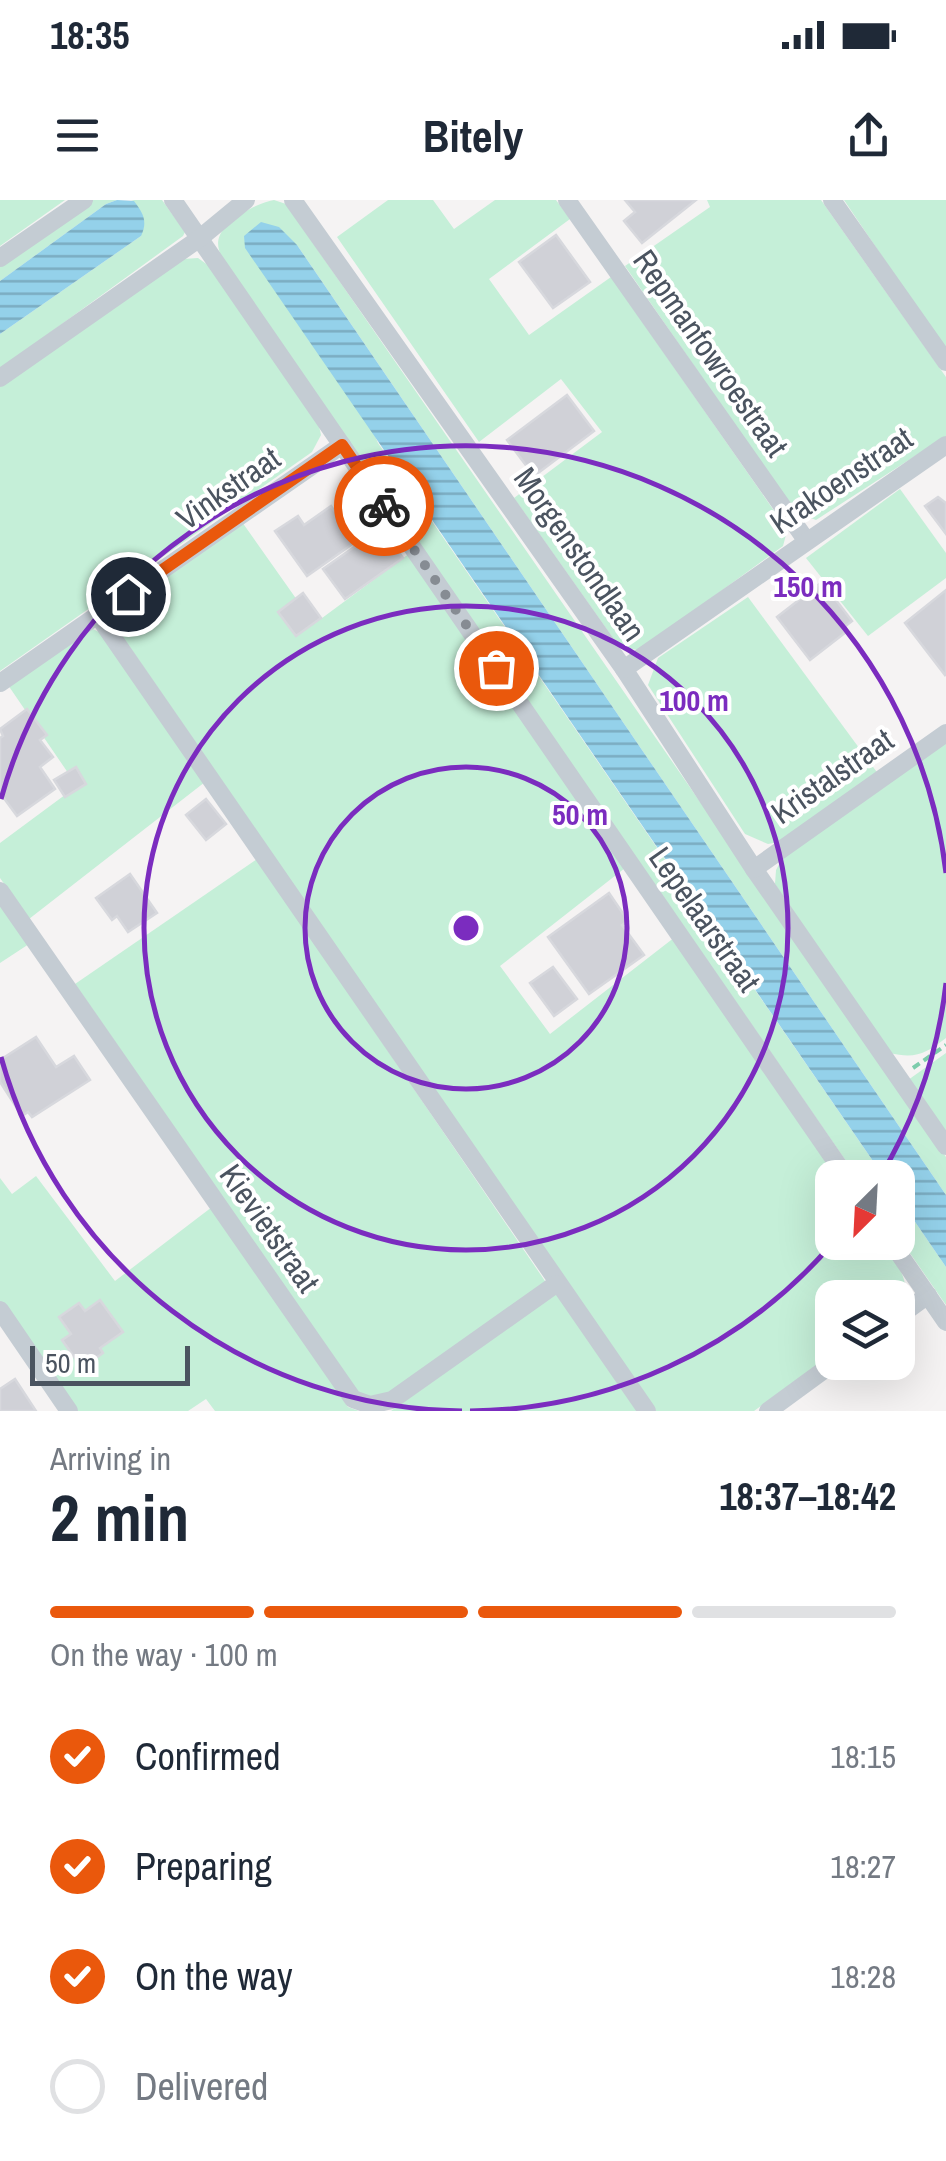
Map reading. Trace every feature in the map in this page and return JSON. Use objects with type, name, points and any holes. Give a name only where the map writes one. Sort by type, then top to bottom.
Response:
[{"type":"street","points":[[0,258],[84,200]]},
{"type":"street","name":"Lepelaarstraat","points":[[173,200],[835,1160]]},
{"type":"street","points":[[0,378],[200,238],[246,200]]},
{"type":"street","name":"Morgenstondlaan","points":[[293,200],[624,669],[754,868],[946,1146]]},
{"type":"street","name":"Repmanfowroestraat","points":[[567,200],[806,540]]},
{"type":"street","points":[[832,200],[946,362]]},
{"type":"street","name":"Vinkstraat","points":[[0,683],[342,445]]},
{"type":"street","name":"Krakoenstraat","points":[[624,669],[946,445]]},
{"type":"street","points":[[98,616],[647,1411]]},
{"type":"street","name":"Kristalstraat","points":[[754,868],[946,733]]},
{"type":"street","name":"Kievietstraat","points":[[0,892],[353,1398],[370,1405],[392,1400],[556,1284]]},
{"type":"street","points":[[904,1260],[946,1322]]},
{"type":"street","points":[[915,1305],[928,1295]]},
{"type":"street","points":[[0,1310],[70,1411]]},
{"type":"street","points":[[768,1411],[815,1377]]},
{"type":"path","points":[[898,1078],[946,1044]]},
{"type":"green space","points":[[0,200],[65,200],[0,246]]},
{"type":"green space","points":[[92,200],[117,200],[0,281],[0,265]]},
{"type":"green space","points":[[131,200],[162,200],[185,232],[183,236],[0,369],[0,334],[141,236]]},
{"type":"green space","points":[[274,200],[286,204],[946,1157],[946,1195],[297,245],[378,443],[872,1160],[845,1160],[222,259],[218,241],[224,229],[259,204]]},
{"type":"green space","points":[[388,200],[433,200],[454,229],[495,200],[556,200],[570,219],[489,279],[529,335],[611,277],[784,525],[783,546],[640,650],[620,648],[514,498],[602,432],[561,379],[479,442],[337,237]]},
{"type":"green space","points":[[707,200],[821,200],[946,377],[946,436],[816,520],[791,506],[625,266],[710,207]]},
{"type":"green space","points":[[844,200],[946,200],[946,351]]},
{"type":"green space","points":[[198,258],[212,268],[317,417],[321,435],[312,452],[0,671],[0,387],[183,259]]},
{"type":"green space","points":[[900,489],[946,553],[946,578],[868,636],[806,558]]},
{"type":"green space","points":[[242,522],[314,624],[410,553],[625,868],[500,966],[550,1034],[675,937],[827,1160],[815,1160],[815,1260],[894,1260],[904,1280],[815,1280],[815,1367],[754,1411],[656,1411],[118,630],[117,616],[125,605]]},
{"type":"green space","points":[[748,597],[879,775],[785,841],[768,844],[745,834],[648,685],[658,658]]},
{"type":"green space","points":[[91,628],[105,635],[205,782],[29,919],[0,878],[0,843],[77,786],[8,685]]},
{"type":"green space","points":[[946,743],[946,1038],[920,1054],[898,1055],[889,1053],[775,884],[776,870],[783,857]]},
{"type":"green space","points":[[257,859],[547,1284],[390,1396],[358,1393],[75,984]]},
{"type":"green space","points":[[0,901],[29,944],[0,963]]},
{"type":"green space","points":[[946,1053],[946,1135],[908,1080]]},
{"type":"green space","points":[[36,1176],[115,1281],[212,1207],[348,1407],[359,1411],[215,1411],[206,1399],[188,1411],[75,1411],[0,1301],[0,1178],[12,1194]]},
{"type":"green space","points":[[915,1222],[946,1267],[946,1305],[915,1260]]},
{"type":"green space","points":[[556,1293],[638,1411],[391,1411]]},
{"type":"water","points":[[117,200],[134,201],[137,205],[144,221],[141,236],[0,334],[0,281]]},
{"type":"water","points":[[261,222],[279,227],[297,245],[946,1195],[946,1267],[915,1222],[915,1160],[872,1160],[245,248],[244,236]]},
{"type":"building","points":[[625,200],[696,200],[642,243],[624,221],[635,212]]},
{"type":"building","points":[[556,235],[590,282],[553,308],[519,262]]},
{"type":"building","points":[[567,395],[594,431],[534,476],[507,440]]},
{"type":"building","points":[[938,497],[946,503],[946,534],[925,506]]},
{"type":"building","points":[[331,506],[339,518],[345,514],[356,529],[348,535],[354,543],[307,576],[275,531],[298,516],[304,525]]},
{"type":"building","points":[[381,528],[403,558],[345,599],[323,569]]},
{"type":"building","points":[[822,582],[852,621],[843,628],[846,632],[810,660],[777,617]]},
{"type":"building","points":[[946,590],[946,674],[945,675],[905,623]]},
{"type":"building","points":[[303,593],[321,618],[296,636],[278,612]]},
{"type":"building","points":[[27,709],[47,735],[40,740],[53,757],[40,767],[55,789],[17,816],[0,793],[0,729]]},
{"type":"building","points":[[76,767],[86,784],[65,797],[54,780]]},
{"type":"building","points":[[206,799],[226,824],[206,840],[186,815]]},
{"type":"building","points":[[130,874],[157,913],[128,932],[117,916],[112,920],[96,898]]},
{"type":"building","points":[[609,893],[628,921],[622,925],[644,955],[589,994],[548,937]]},
{"type":"building","points":[[553,967],[577,999],[554,1016],[530,983]]},
{"type":"building","points":[[36,1037],[56,1067],[74,1056],[90,1080],[32,1117],[28,1112],[22,1116],[0,1082],[0,1060]]},
{"type":"building","points":[[100,1300],[123,1332],[100,1348],[103,1353],[82,1368],[62,1340],[71,1334],[59,1317],[79,1303],[85,1311]]},
{"type":"building","points":[[15,1379],[36,1411],[0,1411],[0,1389]]},
{"type":"way so far","points":[[384,506],[496,668]]},
{"type":"route","points":[[128,594],[342,445],[384,506]]}]
